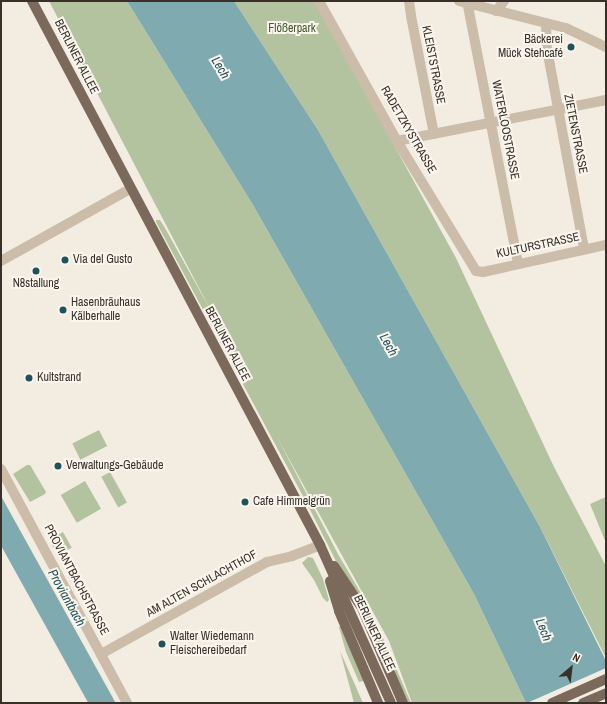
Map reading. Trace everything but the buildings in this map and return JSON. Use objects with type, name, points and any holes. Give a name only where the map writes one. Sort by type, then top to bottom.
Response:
[{"type":"main road","name":"BERLINER ALLEE","points":[[32,1],[320,548],[391,703]]},
{"type":"main road","points":[[320,548],[339,611],[378,703]]},
{"type":"main road","points":[[320,548],[362,608],[403,703]]},
{"type":"main road","points":[[552,703],[606,679]]},
{"type":"main road","points":[[583,703],[606,693]]},
{"type":"street","name":"RADETZKYSTRASSE","points":[[319,1],[397,141],[476,271]]},
{"type":"street","name":"KLEISTSTRASSE","points":[[409,1],[434,134]]},
{"type":"street","points":[[496,11],[504,1]]},
{"type":"street","points":[[465,2],[566,28],[606,47]]},
{"type":"street","name":"WATERLOOSTRASSE","points":[[465,2],[491,123],[518,264]]},
{"type":"street","name":"ZIETENSTRASSE","points":[[546,23],[547,49],[557,110],[584,249]]},
{"type":"street","points":[[397,141],[606,100]]},
{"type":"street","points":[[1,261],[130,189]]},
{"type":"street","name":"KULTURSTRASSE","points":[[476,271],[483,272],[584,249],[606,246]]},
{"type":"street","name":"PROVIANTBACHSTRASSE","points":[[1,469],[4,482],[127,703]]},
{"type":"street","name":"AM ALTEN SCHLACHTHOF","points":[[101,654],[267,562],[320,548]]},
{"type":"green space","points":[[49,1],[127,1],[253,205],[474,594],[526,703],[412,703],[389,641],[277,437],[338,554],[372,612],[411,703],[408,703],[305,500],[156,222],[156,220],[160,220],[165,228],[211,311]]},
{"type":"green space","name":"Flößerpark","points":[[234,1],[315,1],[456,258],[554,467],[606,566],[606,658],[540,527],[318,130]]},
{"type":"green space","points":[[99,430],[107,446],[80,460],[72,444]]},
{"type":"green space","points":[[27,465],[30,465],[46,492],[30,502],[13,474]]},
{"type":"green space","points":[[110,472],[127,503],[118,507],[101,477]]},
{"type":"green space","points":[[85,481],[101,509],[77,523],[61,495]]},
{"type":"green space","points":[[606,497],[606,543],[590,504]]},
{"type":"green space","points":[[63,532],[72,548],[58,556],[49,540]]},
{"type":"green space","points":[[308,557],[313,558],[323,579],[329,600],[327,602],[323,598],[314,580],[302,563]]},
{"type":"green space","points":[[341,626],[364,681],[359,682],[346,652],[339,627]]},
{"type":"green space","points":[[340,651],[363,703],[354,703]]},
{"type":"water","name":"Lech","points":[[127,1],[234,1],[318,130],[540,527],[606,661],[606,703],[526,703],[474,594],[253,205]]},
{"type":"water","points":[[1,496],[115,702],[88,703],[1,546]]},
{"type":"pier","points":[[606,668],[606,703],[527,703]]},
{"type":"place","name":"Bäckerei Mück Stehcafé","points":[[571,47]]},
{"type":"place","name":"Via del Gusto","points":[[65,260]]},
{"type":"place","name":"N8stallung","points":[[36,271]]},
{"type":"place","name":"Hasenbräuhaus Kälberhalle","points":[[63,310]]},
{"type":"place","name":"Kultstrand","points":[[29,378]]},
{"type":"place","name":"Verwaltungs-Gebäude","points":[[58,466]]},
{"type":"place","name":"Cafe Himmelgrün","points":[[245,502]]},
{"type":"place","name":"Walter Wiedemann Fleischereibedarf","points":[[162,644]]},
{"type":"water label","name":"Proviantbach","points":[[66,598]]}]
